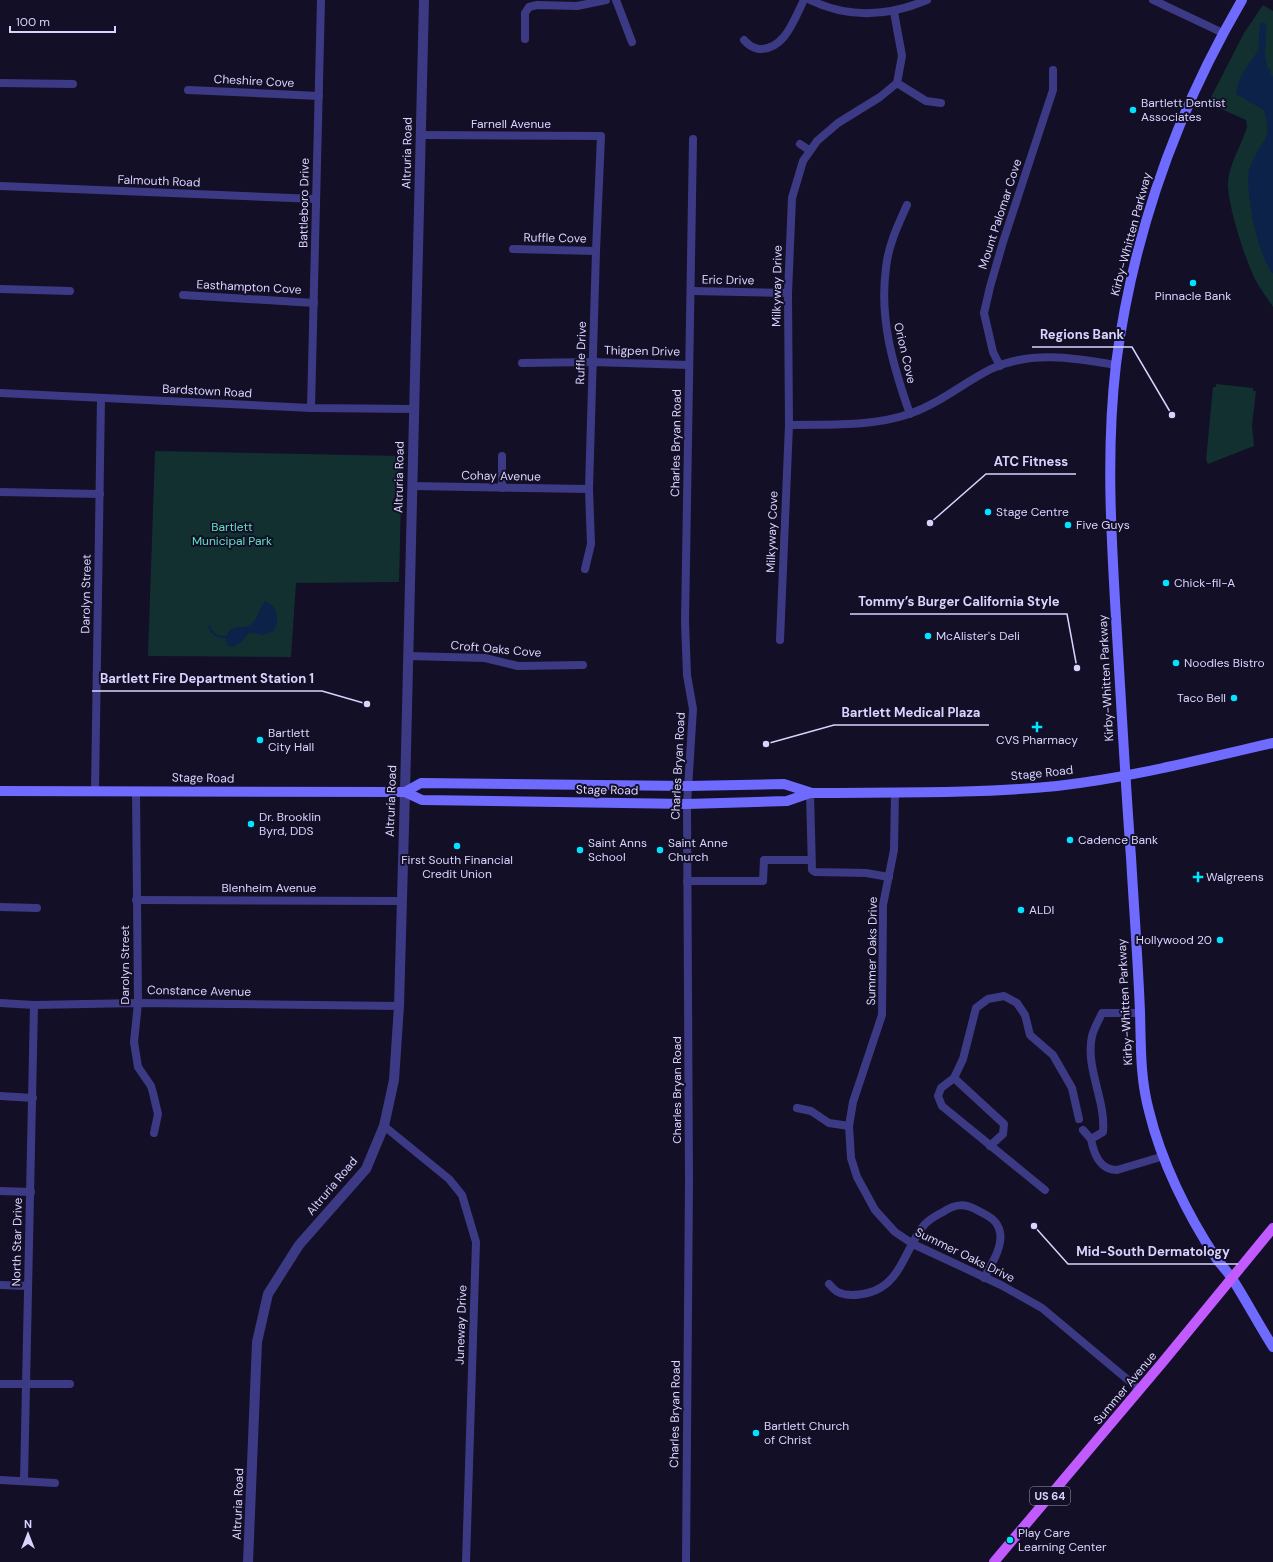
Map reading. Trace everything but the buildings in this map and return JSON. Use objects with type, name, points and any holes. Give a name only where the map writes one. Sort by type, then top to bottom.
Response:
[{"type":"main road","name":"Kirby-Whitten Parkway","points":[[1242,0],[1223,33],[1192,96],[1157,185],[1133,268],[1116,365],[1110,454],[1110,504],[1124,775],[1140,1013],[1142,1075],[1149,1110],[1164,1156],[1178,1191],[1216,1257],[1232,1279],[1273,1347]]},
{"type":"main road","name":"Stage Road","points":[[0,791],[96,790],[405,792],[422,800],[686,804],[787,801],[810,793],[1036,788],[1124,775],[1273,743]]},
{"type":"main road","name":"Stage Road","points":[[405,792],[421,784],[688,786],[784,784],[810,793]]},
{"type":"main road","points":[[553,784],[553,802]]},
{"type":"main road","name":"Summer Avenue","points":[[994,1562],[1140,1390],[1273,1228]]},
{"type":"street","name":"Battleboro Drive","points":[[312,408],[321,0]]},
{"type":"street","name":"Altruria Road","points":[[248,1562],[257,1342],[268,1294],[299,1245],[366,1169],[384,1126],[394,1080],[405,792],[424,0]]},
{"type":"street","points":[[525,38],[525,13],[527,4],[577,6],[606,0]]},
{"type":"street","points":[[616,0],[632,42]]},
{"type":"street","points":[[744,40],[756,49],[771,48],[777,45],[785,36],[804,0]]},
{"type":"street","points":[[810,0],[826,7],[852,13],[894,12],[927,0]]},
{"type":"street","points":[[1153,0],[1223,33]]},
{"type":"street","points":[[894,12],[902,56],[897,83],[926,101],[941,103]]},
{"type":"street","name":"Mount Palomar Cove","points":[[1000,366],[993,352],[984,313],[1003,242],[1053,90],[1054,70]]},
{"type":"street","points":[[0,83],[73,84]]},
{"type":"street","name":"Milkyway Drive","points":[[789,425],[788,293],[792,198],[798,174],[809,150],[838,123],[880,97],[897,83]]},
{"type":"street","name":"Cheshire Cove","points":[[188,90],[319,96]]},
{"type":"street","name":"Farnell Avenue","points":[[420,135],[602,136]]},
{"type":"street","name":"Ruffle Drive","points":[[584,569],[591,544],[589,490],[596,251],[602,136]]},
{"type":"street","name":"Charles Bryan Road","points":[[686,1562],[690,1182],[686,804],[693,709],[687,675],[685,622],[689,365],[692,291],[693,139]]},
{"type":"street","points":[[800,144],[809,150]]},
{"type":"street","name":"Falmouth Road","points":[[0,186],[316,199]]},
{"type":"street","name":"Orion Cove","points":[[907,205],[895,231],[886,267],[884,299],[887,334],[896,374],[910,414]]},
{"type":"street","name":"Ruffle Cove","points":[[513,249],[596,251]]},
{"type":"street","points":[[0,289],[70,291]]},
{"type":"street","name":"Eric Drive","points":[[692,291],[788,293]]},
{"type":"street","name":"Easthampton Cove","points":[[183,295],[314,303]]},
{"type":"street","points":[[789,425],[842,424],[890,420],[910,414],[933,404],[1000,366],[1031,359],[1058,357],[1116,365]]},
{"type":"street","name":"Thigpen Drive","points":[[522,363],[593,362],[689,365]]},
{"type":"street","name":"Bardstown Road","points":[[0,393],[312,408],[414,409]]},
{"type":"street","name":"Darolyn Street","points":[[96,790],[101,398]]},
{"type":"street","name":"Milkyway Cove","points":[[780,640],[789,425]]},
{"type":"street","points":[[502,456],[502,488]]},
{"type":"street","name":"Cohay Avenue","points":[[412,486],[589,490]]},
{"type":"street","points":[[0,492],[100,494]]},
{"type":"street","name":"Croft Oaks Cove","points":[[408,656],[485,658],[518,666],[582,665]]},
{"type":"street","name":"Darolyn Street","points":[[136,791],[138,1003],[134,1042],[138,1067],[151,1086],[158,1114],[154,1133]]},
{"type":"street","name":"Summer Oaks Drive","points":[[895,792],[894,846],[889,877],[884,894],[882,918],[882,1015],[853,1102],[849,1126],[854,1168],[868,1199],[883,1220],[895,1232],[913,1244],[1013,1291],[1042,1308],[1140,1390]]},
{"type":"street","points":[[810,793],[812,870],[816,872],[866,873],[889,877]]},
{"type":"street","points":[[687,881],[764,881],[764,860],[811,860]]},
{"type":"street","name":"Blenheim Avenue","points":[[136,900],[401,901]]},
{"type":"street","points":[[0,907],[37,908]]},
{"type":"street","points":[[1045,1190],[942,1106],[938,1096],[941,1088],[954,1078],[963,1059],[976,1008],[988,999],[1004,996],[1018,1003],[1025,1015],[1030,1035],[1053,1055],[1072,1088],[1079,1119]]},
{"type":"street","name":"Constance Avenue","points":[[0,1003],[34,1005],[138,1003],[398,1006]]},
{"type":"street","name":"North Star Drive","points":[[24,1481],[34,1005]]},
{"type":"street","points":[[1091,1139],[1103,1132],[1104,1120],[1091,1059],[1092,1036],[1102,1012],[1140,1013]]},
{"type":"street","points":[[954,1078],[1004,1124],[1003,1134],[990,1146]]},
{"type":"street","points":[[0,1096],[33,1098]]},
{"type":"street","points":[[797,1108],[811,1111],[829,1123],[849,1126]]},
{"type":"street","name":"Juneway Drive","points":[[384,1126],[449,1178],[462,1195],[476,1242],[466,1562]]},
{"type":"street","points":[[1083,1130],[1091,1139],[1093,1152],[1102,1166],[1110,1170],[1117,1170],[1164,1156]]},
{"type":"street","points":[[0,1191],[31,1192]]},
{"type":"street","points":[[829,1284],[839,1293],[851,1294],[872,1292],[880,1288],[892,1278],[927,1222],[951,1207],[960,1204],[970,1206],[992,1218],[1000,1231],[998,1247],[984,1278]]},
{"type":"street","points":[[0,1285],[28,1286]]},
{"type":"street","points":[[0,1384],[70,1384]]},
{"type":"street","points":[[0,1480],[55,1483]]},
{"type":"green space","points":[[1263,5],[1273,11],[1273,307],[1257,283],[1246,258],[1233,217],[1228,191],[1229,175],[1247,127],[1246,120],[1208,103],[1244,33]]},
{"type":"green space","points":[[1216,384],[1253,388],[1253,391],[1256,391],[1252,425],[1254,446],[1208,464],[1206,460],[1213,387],[1216,387]]},
{"type":"green space","name":"Bartlett Municipal Park","points":[[155,451],[402,456],[399,582],[296,583],[291,657],[148,656]]},
{"type":"water","points":[[1258,51],[1264,51],[1268,69],[1271,69],[1270,72],[1273,77],[1273,274],[1262,254],[1258,240],[1251,209],[1248,181],[1250,167],[1266,137],[1266,119],[1264,110],[1236,94],[1244,71]]},
{"type":"water","points":[[265,601],[273,606],[277,614],[277,622],[274,631],[263,635],[252,633],[248,634],[242,642],[232,647],[227,645],[226,638],[228,632],[233,628],[247,626],[253,623]]},
{"type":"waterway","points":[[1262,50],[1263,26]]},
{"type":"waterway","points":[[209,626],[215,635],[226,637]]},
{"type":"place","name":"Bartlett Dentist Associates","points":[[1133,110]]},
{"type":"place","name":"Pinnacle Bank","points":[[1193,283]]},
{"type":"place","name":"Regions Bank","points":[[1172,415]]},
{"type":"place","name":"Stage Centre","points":[[988,512]]},
{"type":"place","name":"ATC Fitness","points":[[930,523]]},
{"type":"place","name":"Five Guys","points":[[1068,525]]},
{"type":"place","name":"Chick-fil-A","points":[[1166,583]]},
{"type":"place","name":"McAlister's Deli","points":[[928,636]]},
{"type":"place","name":"Noodles Bistro","points":[[1176,663]]},
{"type":"place","name":"Tommy’s Burger California Style","points":[[1077,668]]},
{"type":"place","name":"Taco Bell","points":[[1234,698]]},
{"type":"place","name":"Bartlett Fire Department Station 1","points":[[367,704]]},
{"type":"place","name":"CVS Pharmacy","points":[[1037,727]]},
{"type":"place","name":"Bartlett City Hall","points":[[260,740]]},
{"type":"place","name":"Bartlett Medical Plaza","points":[[766,744]]},
{"type":"place","name":"Dr. Brooklin Byrd, DDS","points":[[251,824]]},
{"type":"place","name":"Cadence Bank","points":[[1070,840]]},
{"type":"place","name":"First South Financial Credit Union","points":[[457,846]]},
{"type":"place","name":"Saint Anns School","points":[[580,850]]},
{"type":"place","name":"Saint Anne Church","points":[[660,850]]},
{"type":"place","name":"Walgreens","points":[[1198,877]]},
{"type":"place","name":"ALDI","points":[[1021,910]]},
{"type":"place","name":"Hollywood 20","points":[[1220,940]]},
{"type":"place","name":"Mid-South Dermatology","points":[[1034,1226]]},
{"type":"place","name":"Bartlett Church of Christ","points":[[756,1433]]},
{"type":"place","name":"Play Care Learning Center","points":[[1010,1540]]}]
